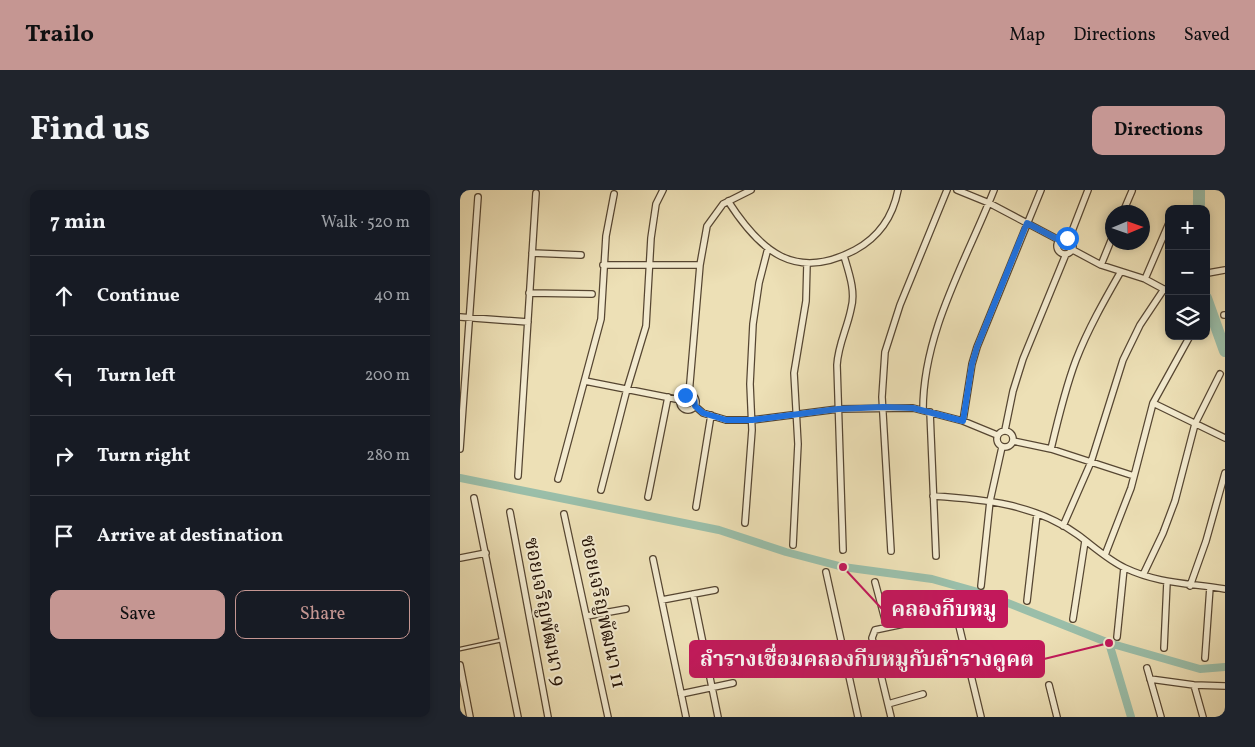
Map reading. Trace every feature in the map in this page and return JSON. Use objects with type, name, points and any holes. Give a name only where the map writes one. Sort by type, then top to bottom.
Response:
[{"type":"street","points":[[601,490],[626,389],[646,326],[649,265],[656,204],[663,190]]},
{"type":"street","points":[[585,381],[681,400],[689,394],[700,265],[707,226],[715,213],[728,200],[751,190]]},
{"type":"street","points":[[728,200],[746,228],[768,248],[789,259],[807,264],[829,261],[844,256],[862,246],[884,224],[893,209],[898,190]]},
{"type":"street","points":[[891,551],[882,371],[888,336],[947,190]]},
{"type":"street","points":[[956,190],[989,203],[1059,240],[1069,239]]},
{"type":"street","points":[[922,410],[924,380],[934,336],[994,190]]},
{"type":"street","points":[[963,421],[972,364],[977,347],[1041,190]]},
{"type":"street","points":[[1069,239],[1088,190]]},
{"type":"street","points":[[1126,205],[1132,191]]},
{"type":"street","points":[[518,476],[536,193]]},
{"type":"street","points":[[558,479],[600,319],[606,236],[614,194]]},
{"type":"street","points":[[460,449],[471,318],[478,197]]},
{"type":"street","points":[[1145,280],[1165,232]]},
{"type":"street","points":[[997,435],[1005,430],[1013,391],[1023,359],[1066,254],[1072,250],[1073,244],[1069,239]]},
{"type":"street","points":[[1059,240],[1058,250],[1066,254]]},
{"type":"street","points":[[745,523],[752,420],[750,384],[753,324],[759,284],[768,248]]},
{"type":"street","points":[[1072,250],[1101,265],[1145,280],[1165,290]]},
{"type":"street","points":[[1101,265],[1107,250]]},
{"type":"street","points":[[532,253],[581,255]]},
{"type":"street","points":[[843,550],[837,354],[852,308],[852,298],[844,256]]},
{"type":"street","points":[[793,545],[798,444],[794,373],[806,301],[807,264]]},
{"type":"street","points":[[603,265],[700,265]]},
{"type":"street","points":[[1210,273],[1225,270]]},
{"type":"street","points":[[1051,449],[1060,410],[1076,360],[1099,310],[1120,273]]},
{"type":"street","points":[[1063,526],[1091,462],[1123,360],[1140,325],[1165,291]]},
{"type":"street","points":[[529,294],[592,294]]},
{"type":"street","points":[[460,317],[528,322]]},
{"type":"street","points":[[1105,555],[1134,476],[1153,404],[1188,340]]},
{"type":"street","points":[[1143,575],[1163,533],[1175,501],[1195,424],[1220,374]]},
{"type":"street","points":[[689,394],[694,397],[695,406],[703,413],[726,420],[752,420],[838,409],[883,407],[922,410],[963,421],[997,435]]},
{"type":"street","points":[[648,497],[668,397]]},
{"type":"street","points":[[681,400],[684,408],[690,410],[695,406]]},
{"type":"street","points":[[1153,404],[1225,438]]},
{"type":"street","points":[[930,412],[936,556]]},
{"type":"street","points":[[696,507],[711,415]]},
{"type":"street","points":[[1005,430],[1012,434],[1013,441]]},
{"type":"street","points":[[997,435],[997,442],[1002,447]]},
{"type":"street","points":[[1013,441],[1051,449],[1134,476]]},
{"type":"street","points":[[1002,447],[1008,446],[1013,441]]},
{"type":"street","points":[[981,586],[990,501],[1002,447]]},
{"type":"street","points":[[1190,586],[1206,541],[1225,473]]},
{"type":"street","points":[[933,496],[990,501],[1037,514],[1063,526],[1124,568],[1167,582],[1225,589]]},
{"type":"street","points":[[474,498],[518,717]]},
{"type":"street","name":"ซอยเจริญพัฒนา 9","points":[[510,512],[548,717]]},
{"type":"street","name":"ซอยเจริญพัฒนา 11","points":[[564,514],[608,717]]},
{"type":"street","points":[[1027,601],[1037,514]]},
{"type":"street","points":[[1073,619],[1085,542]]},
{"type":"street","points":[[460,558],[486,553]]},
{"type":"street","points":[[653,559],[686,717]]},
{"type":"street","points":[[1117,637],[1124,568]]},
{"type":"street","points":[[826,572],[858,717]]},
{"type":"street","points":[[875,582],[887,627]]},
{"type":"street","points":[[1164,648],[1167,582]]},
{"type":"street","points":[[1205,658],[1210,587]]},
{"type":"street","points":[[662,600],[715,590]]},
{"type":"street","points":[[693,594],[718,717]]},
{"type":"street","points":[[954,605],[982,717]]},
{"type":"street","points":[[587,616],[626,609]]},
{"type":"street","points":[[891,717],[872,638],[875,630],[908,623]]},
{"type":"street","points":[[880,668],[917,658]]},
{"type":"street","points":[[460,665],[470,717]]},
{"type":"street","points":[[1148,668],[1161,717]]},
{"type":"street","points":[[1150,678],[1194,685],[1225,686]]},
{"type":"street","points":[[681,694],[734,683]]},
{"type":"street","points":[[1049,685],[1057,717]]},
{"type":"street","points":[[1194,685],[1203,717]]},
{"type":"street","points":[[888,704],[923,694]]},
{"type":"lane","points":[[460,649],[503,640]]},
{"type":"waterway","points":[[1199,190],[1199,205]]},
{"type":"waterway","points":[[1210,309],[1225,351]]},
{"type":"waterway","points":[[460,478],[719,530],[786,552],[843,567],[932,579],[985,594],[1109,643],[1200,669],[1225,667]]},
{"type":"waterway","points":[[1109,643],[1131,717]]},
{"type":"place","name":"คลองกีบหมู","points":[[843,567]]},
{"type":"place","name":"ลำรางเชื่อมคลองกีบหมูกับลำรางคูคต","points":[[1109,643]]},
{"type":"route","points":[[685,395],[689,394],[694,397],[696,400],[695,406],[703,413],[726,420],[752,420],[838,409],[883,407],[913,408],[963,421],[972,364],[977,347],[1027,223],[1059,240],[1067,238]]}]
